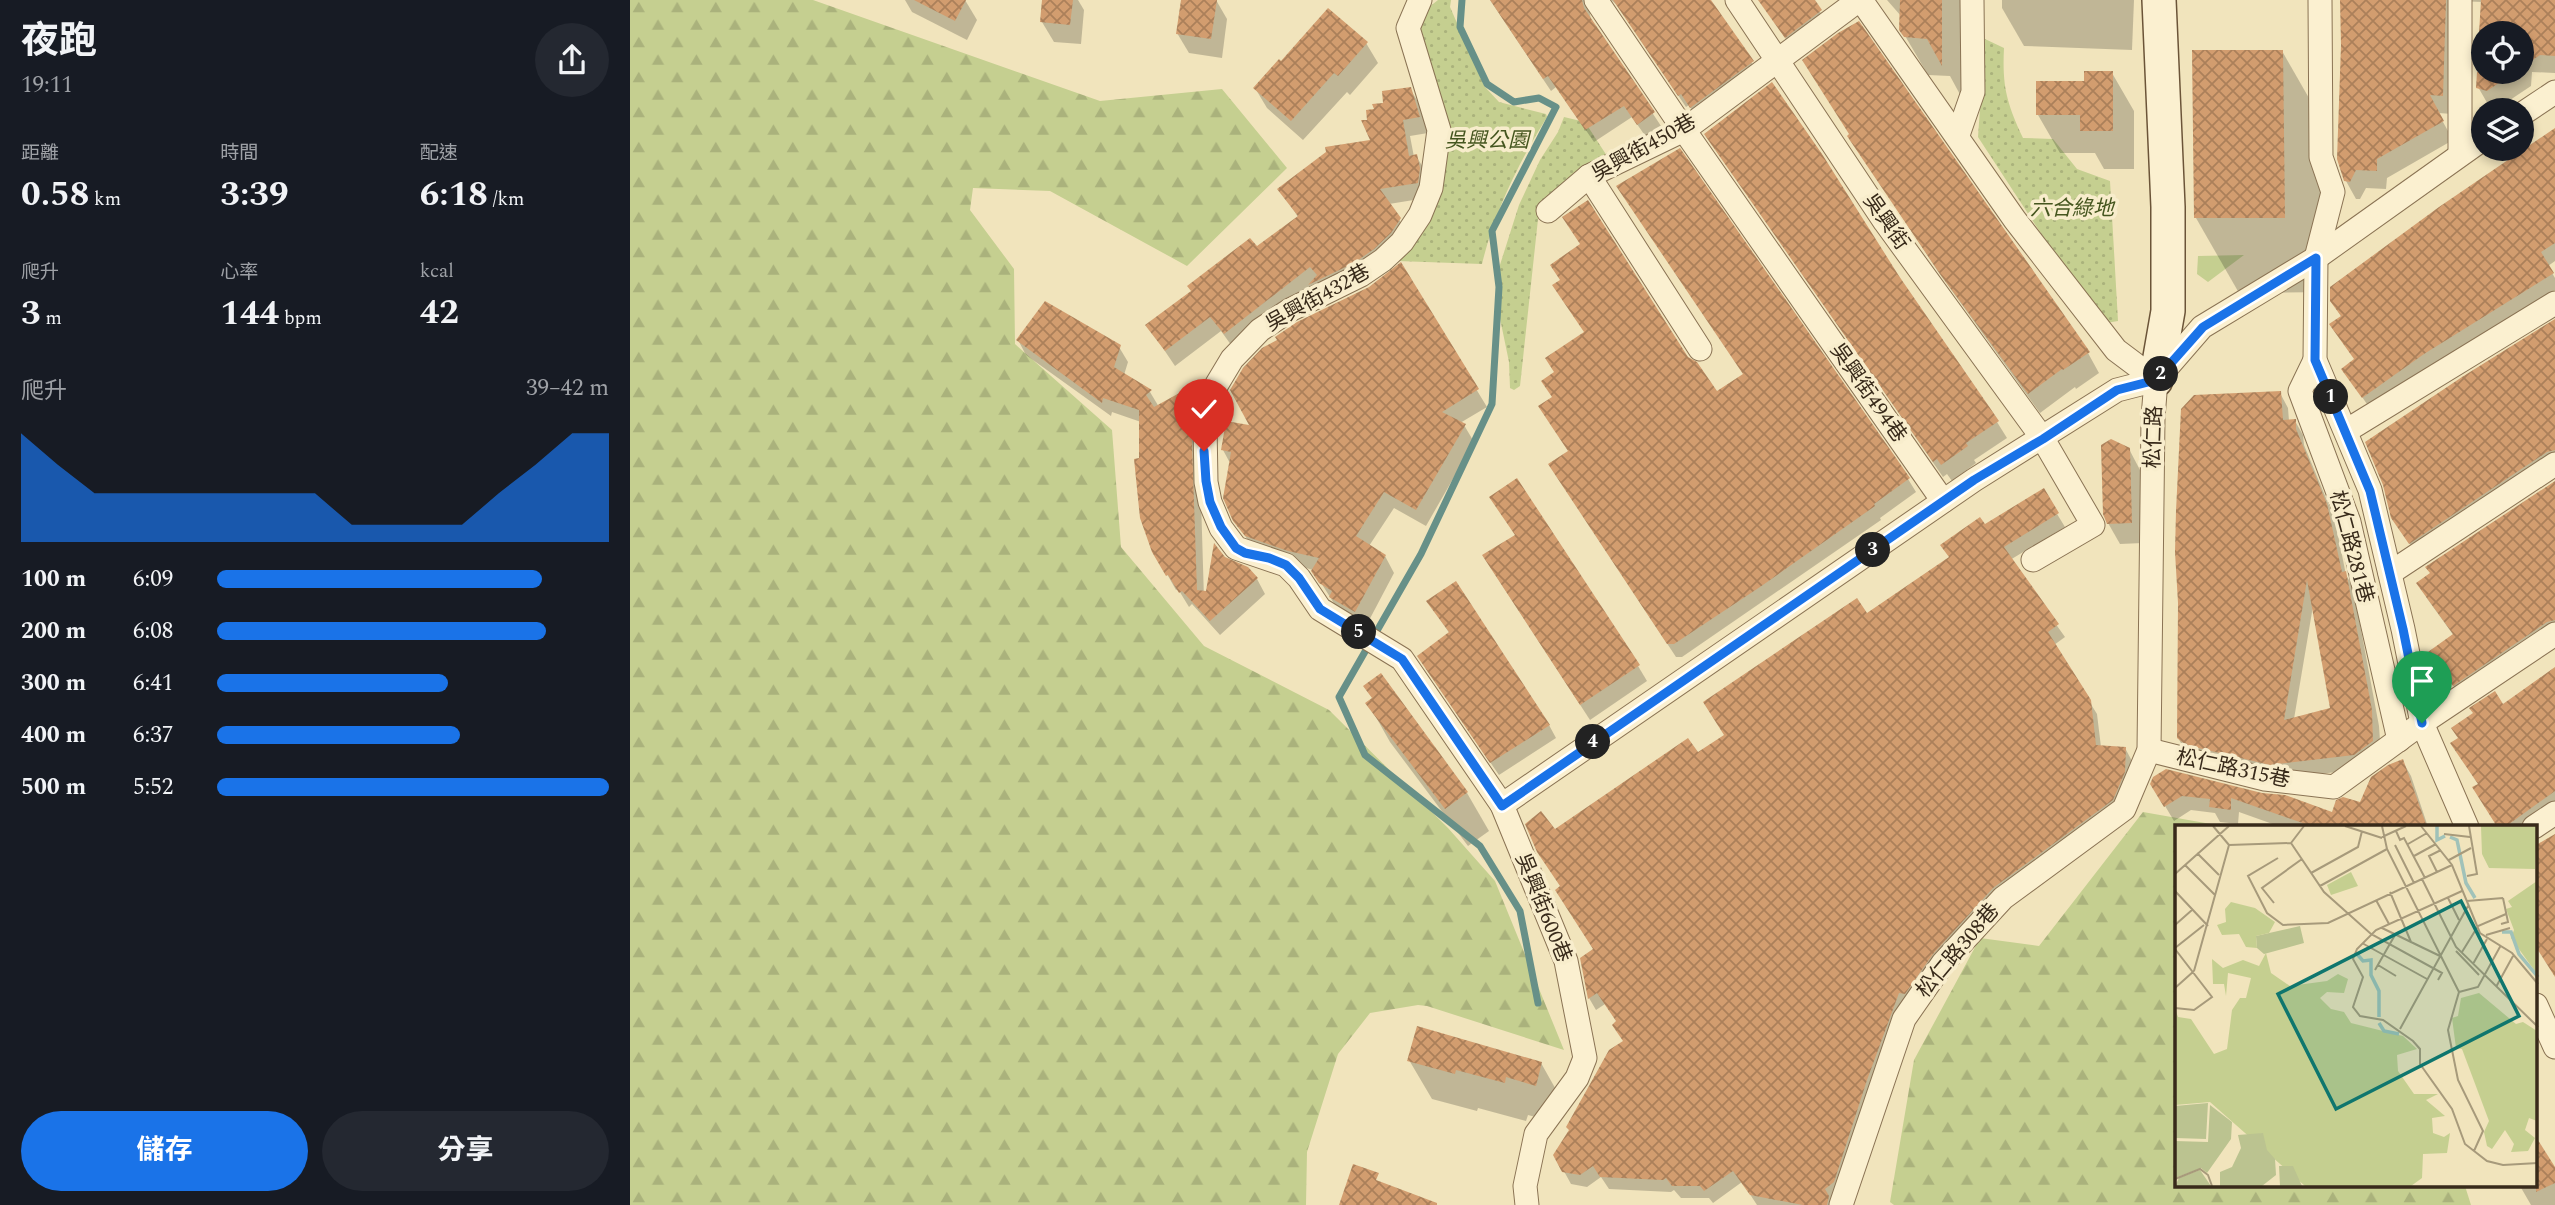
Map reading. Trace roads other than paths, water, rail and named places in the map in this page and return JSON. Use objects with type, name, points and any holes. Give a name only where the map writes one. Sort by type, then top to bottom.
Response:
[{"type":"street","name":"吳興街432巷","points":[[1357,631],[1320,609],[1299,578],[1286,565],[1236,548],[1221,527],[1210,502],[1206,481],[1205,425],[1217,384],[1246,341],[1280,316],[1361,275],[1383,260],[1402,242],[1420,215],[1431,188],[1439,130],[1408,28],[1420,0]]},
{"type":"street","name":"吳興街494巷","points":[[1596,0],[1943,501]]},
{"type":"street","name":"吳興街","points":[[1737,0],[1885,222],[2043,439],[2093,525],[2033,560]]},
{"type":"street","name":"吳興街450巷","points":[[1548,211],[1589,176],[1684,130],[1860,0]]},
{"type":"street","points":[[1860,0],[1958,135],[2015,220],[2116,350],[2156,380]]},
{"type":"street","points":[[1958,135],[1973,92],[1972,0]]},
{"type":"street","name":"松仁路","points":[[2149,750],[2153,418],[2156,380],[2168,311],[2168,207],[2159,0]]},
{"type":"street","points":[[2320,0],[2321,157],[2333,192],[2316,258],[2315,360],[2370,491],[2422,723],[2466,825]]},
{"type":"street","points":[[2460,0],[2460,154]]},
{"type":"street","points":[[2534,106],[2555,92]]},
{"type":"street","points":[[1502,806],[1943,501],[2117,390],[2156,380],[2203,327],[2316,258],[2471,147]]},
{"type":"street","points":[[1589,176],[1700,349]]},
{"type":"street","points":[[2346,431],[2555,303]]},
{"type":"street","name":"松仁路281巷","points":[[2315,360],[2300,391],[2349,522],[2399,740]]},
{"type":"street","points":[[2390,573],[2555,464]]},
{"type":"street","name":"吳興街600巷","points":[[1357,631],[1402,659],[1502,806],[1566,961],[1585,1058],[1577,1078],[1536,1134],[1525,1186],[1527,1205]]},
{"type":"street","name":"松仁路315巷","points":[[2149,750],[2265,779],[2334,787],[2422,723],[2555,635]]},
{"type":"street","name":"松仁路308巷","points":[[1841,1205],[1904,1019],[1912,1007],[1943,963],[2003,898],[2124,809],[2149,750]]},
{"type":"street","points":[[2537,825],[2555,813]]},
{"type":"street","points":[[2538,1009],[2555,1047]]},
{"type":"waterway","points":[[1462,0],[1460,27],[1487,84],[1514,102],[1539,98],[1556,107],[1492,231],[1499,287],[1492,404],[1421,554],[1339,697],[1365,755],[1480,846],[1520,911],[1538,1003]]},
{"type":"park label","name":"吳興公園","points":[[1487,141]]},
{"type":"park label","name":"六合綠地","points":[[2072,209]]}]
